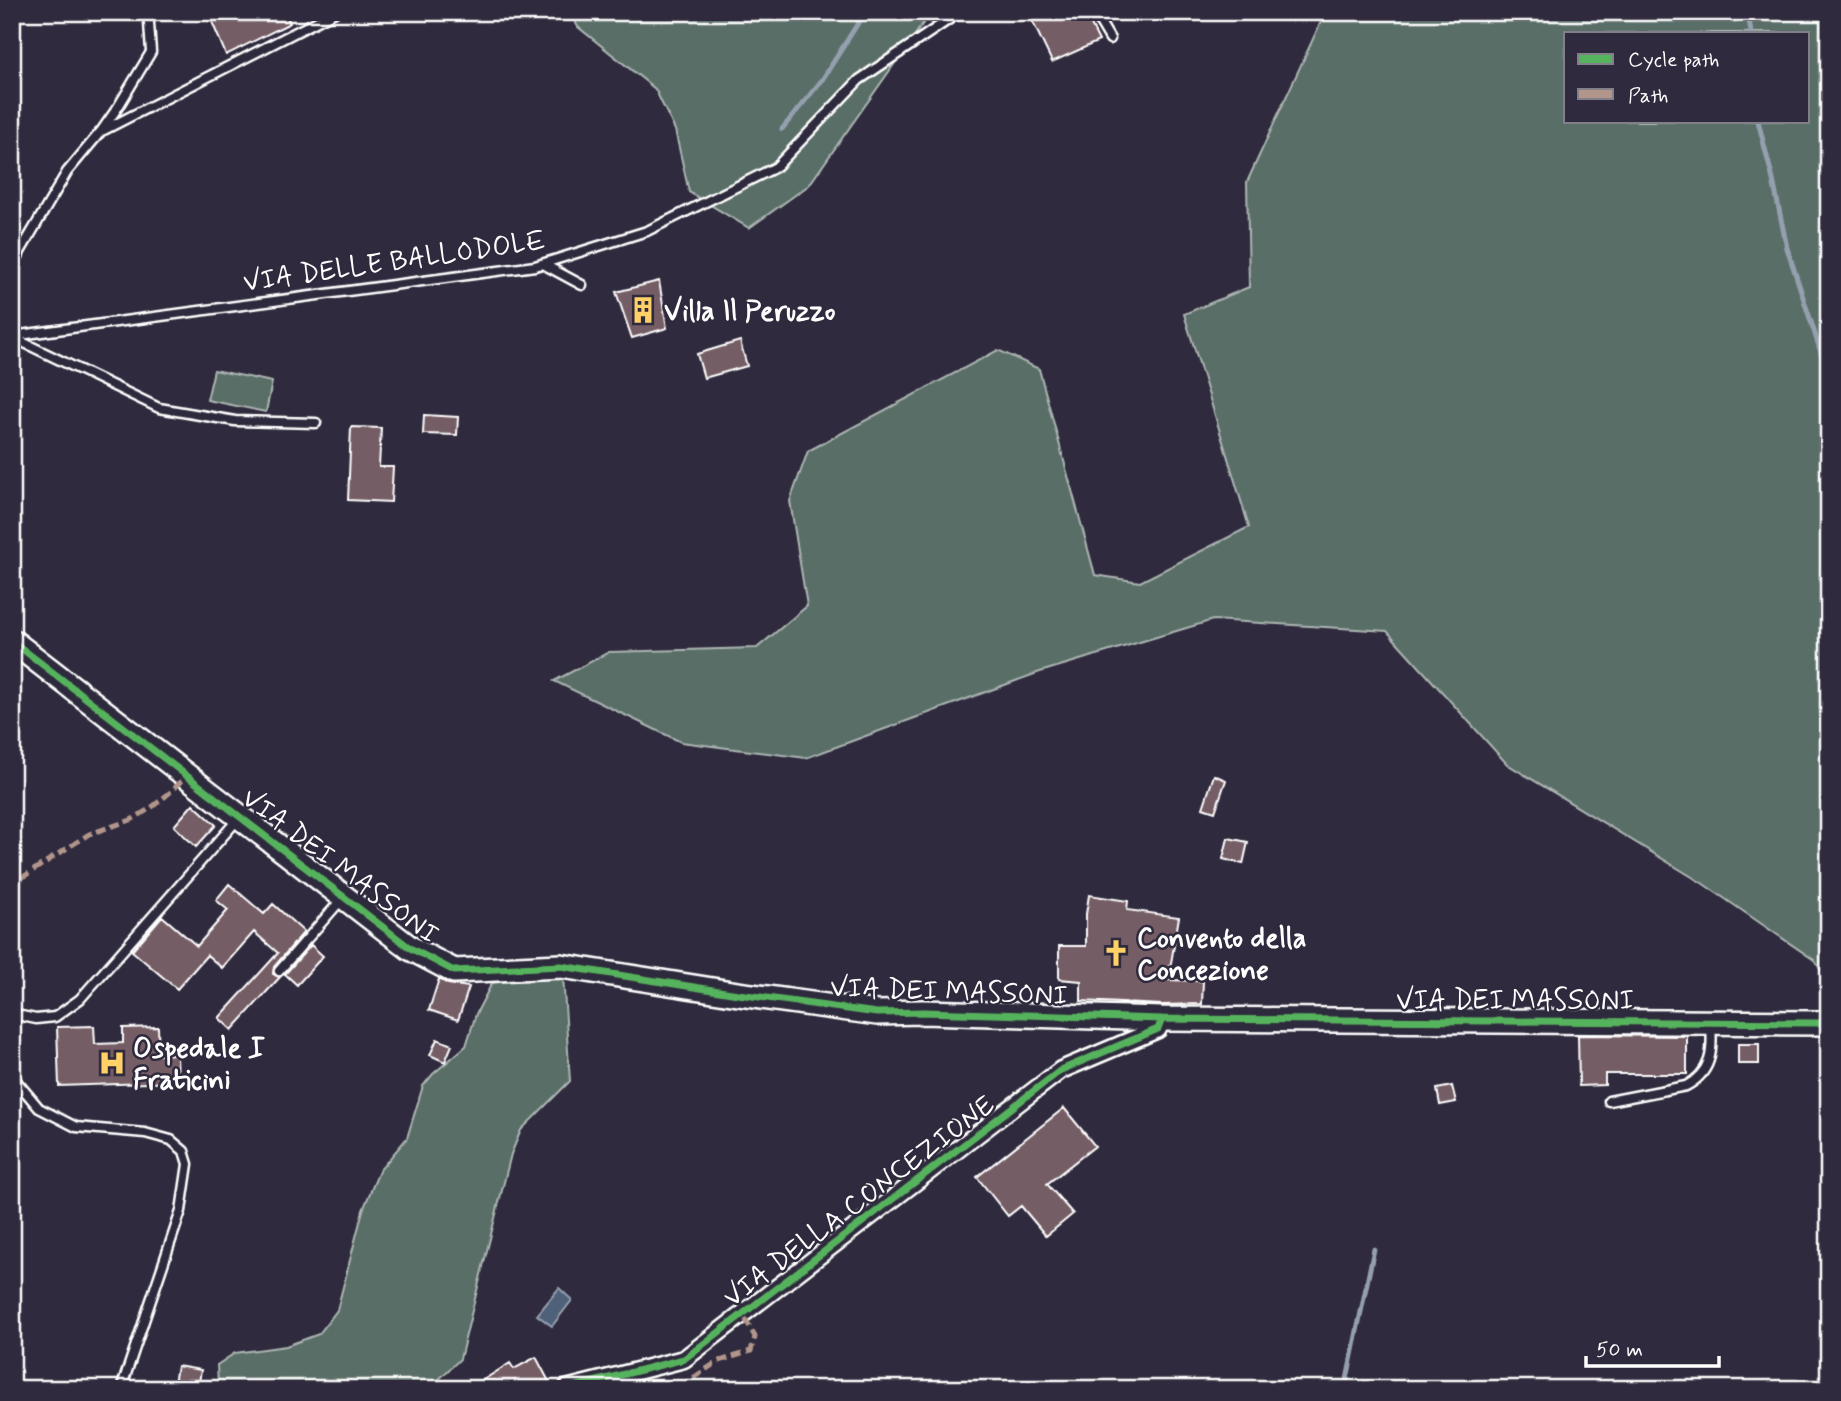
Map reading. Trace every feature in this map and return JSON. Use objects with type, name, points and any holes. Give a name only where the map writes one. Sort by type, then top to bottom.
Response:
[{"type":"street","name":"VIA DEI MASSONI","points":[[12,641],[410,948],[454,971],[561,966],[877,1013],[1163,1019],[1829,1023]]},
{"type":"street","name":"VIA DELLA CONCEZIONE","points":[[566,1389],[684,1359],[1061,1070],[1158,1028],[1163,1019]]},
{"type":"lane","points":[[12,270],[67,172],[118,107],[150,52],[147,12]]},
{"type":"lane","points":[[102,130],[335,12]]},
{"type":"lane","name":"VIA DELLE BALLODOLE","points":[[12,337],[535,266],[647,231],[776,167],[859,80],[960,12]]},
{"type":"lane","points":[[1094,12],[1110,39]]},
{"type":"lane","points":[[543,264],[582,285]]},
{"type":"lane","name":"VIA DELLE BALLODOLE","points":[[12,337],[159,408],[235,421],[316,423]]},
{"type":"lane","points":[[12,1014],[36,1018],[55,1017],[80,999],[240,817]]},
{"type":"lane","points":[[279,971],[344,896]]},
{"type":"lane","points":[[1609,1101],[1686,1086],[1697,1079],[1711,1055],[1711,1022]]},
{"type":"lane","points":[[12,1076],[39,1108],[76,1127],[145,1133],[172,1140],[184,1151],[188,1164],[181,1211],[121,1389]]},
{"type":"green space","points":[[570,12],[931,12],[809,185],[749,228],[689,192],[675,130],[655,89],[578,27]]},
{"type":"green space","points":[[1327,12],[1829,12],[1829,982],[1814,960],[1702,883],[1507,764],[1387,631],[1213,620],[1040,672],[806,758],[681,742],[554,681],[609,652],[757,648],[807,606],[790,501],[808,451],[998,350],[1039,369],[1095,575],[1140,582],[1249,527],[1184,314],[1249,287],[1247,182]]},
{"type":"green space","points":[[214,370],[272,382],[266,412],[207,400]]},
{"type":"green space","points":[[563,975],[570,1081],[521,1130],[511,1154],[460,1359],[434,1384],[435,1389],[223,1389],[218,1385],[217,1365],[235,1353],[286,1346],[319,1334],[337,1310],[363,1210],[379,1171],[407,1138],[423,1086],[466,1046],[476,1014],[492,983]]},
{"type":"water","points":[[559,1288],[572,1300],[552,1326],[537,1315]]},
{"type":"building","points":[[220,12],[285,12],[290,23],[226,55],[210,17]]},
{"type":"building","points":[[1028,12],[1072,12],[1077,21],[1087,17],[1099,41],[1052,62]]},
{"type":"building","name":"Villa Il Peruzzo","points":[[659,281],[667,328],[632,338],[616,292]]},
{"type":"building","points":[[740,341],[747,366],[704,378],[697,354]]},
{"type":"building","points":[[424,415],[458,417],[457,435],[423,434]]},
{"type":"building","points":[[351,427],[381,428],[379,467],[393,467],[391,502],[348,500]]},
{"type":"building","points":[[1214,775],[1226,780],[1215,812],[1203,808]]},
{"type":"building","points":[[193,804],[216,825],[196,847],[174,826]]},
{"type":"building","points":[[1228,838],[1248,842],[1243,864],[1223,859]]},
{"type":"building","points":[[229,884],[264,914],[273,904],[304,932],[274,967],[273,974],[280,977],[232,1030],[219,1018],[278,953],[254,932],[222,968],[207,955],[177,989],[132,951],[162,916],[197,946],[228,910],[216,900]]},
{"type":"building","name":"Convento della Concezione","points":[[1089,895],[1128,901],[1127,910],[1179,917],[1168,980],[1203,981],[1202,1004],[1081,1001],[1081,981],[1059,979],[1059,946],[1086,946]]},
{"type":"building","points":[[311,945],[323,956],[297,985],[285,974]]},
{"type":"building","points":[[439,979],[448,984],[469,987],[458,1020],[429,1010]]},
{"type":"building","points":[[94,1026],[95,1044],[123,1043],[123,1028],[158,1027],[159,1055],[177,1054],[178,1082],[59,1086],[57,1027]]},
{"type":"building","points":[[1578,1035],[1687,1036],[1687,1074],[1605,1074],[1605,1085],[1579,1086]]},
{"type":"building","points":[[437,1039],[452,1045],[445,1062],[430,1055]]},
{"type":"building","points":[[1738,1044],[1759,1044],[1759,1064],[1738,1064]]},
{"type":"building","points":[[1452,1086],[1456,1102],[1440,1105],[1437,1089]]},
{"type":"building","points":[[1064,1108],[1095,1146],[1047,1184],[1073,1214],[1046,1236],[1021,1206],[1008,1216],[977,1177]]},
{"type":"building","points":[[536,1357],[553,1389],[469,1389],[510,1363],[514,1369]]},
{"type":"building","points":[[177,1366],[201,1370],[198,1389],[173,1389]]},
{"type":"waterway","points":[[782,129],[822,80],[865,12]]},
{"type":"waterway","points":[[1748,12],[1751,32]]},
{"type":"waterway","points":[[1758,122],[1787,248],[1829,377]]},
{"type":"waterway","points":[[1345,1389],[1374,1249]]},
{"type":"marked path","points":[[12,891],[23,877],[89,834],[131,820],[151,808],[186,776]]},
{"type":"marked path","points":[[685,1389],[687,1382],[717,1362],[751,1351],[755,1337],[743,1314]]},
{"type":"cycle path","points":[[12,641],[410,948],[454,971],[561,966],[877,1013],[1162,1019],[1829,1023]]},
{"type":"cycle path","points":[[566,1389],[684,1359],[1061,1070],[1158,1029],[1162,1019]]},
{"type":"place","name":"Villa Il Peruzzo","points":[[643,310]]},
{"type":"place","name":"Convento della Concezione","points":[[1116,953]]},
{"type":"place","name":"Ospedale I Fraticini","points":[[112,1063]]}]
